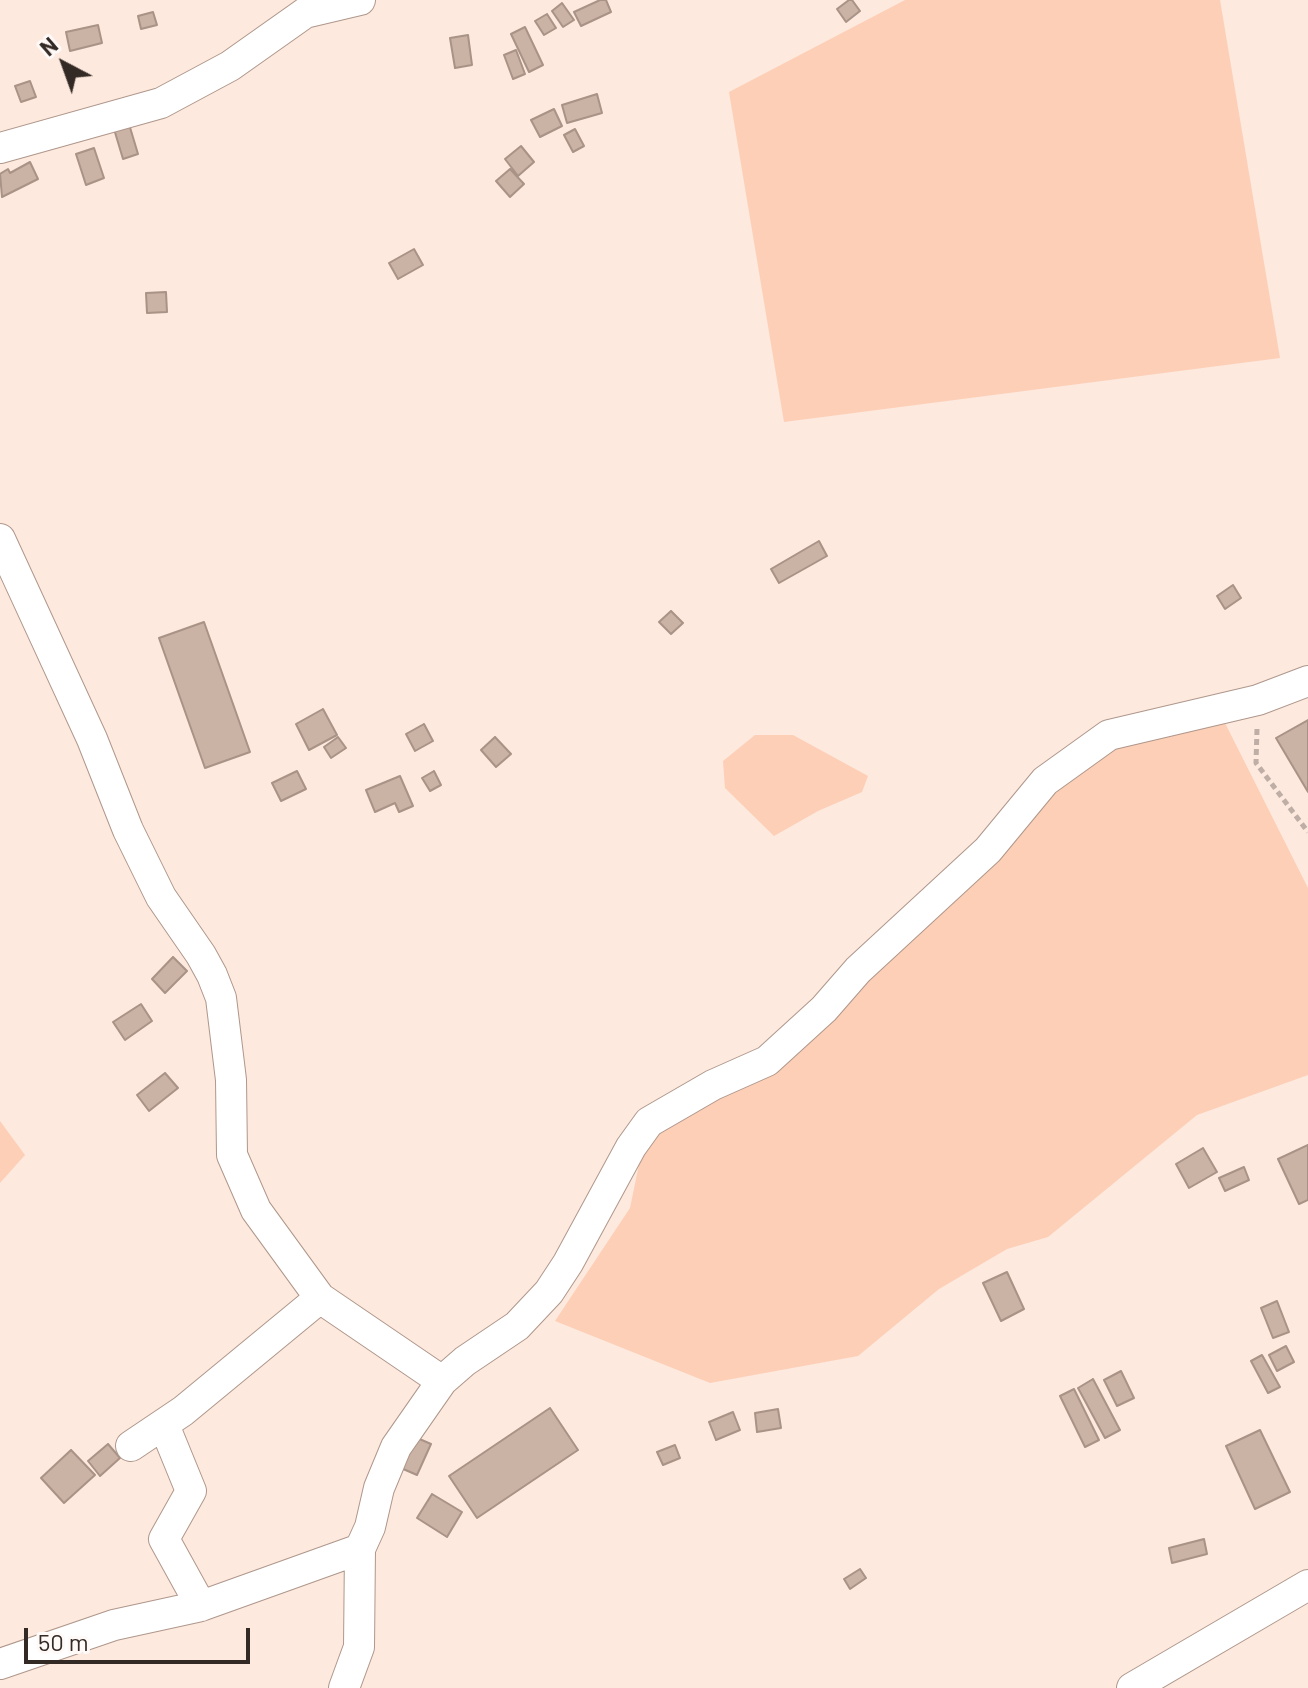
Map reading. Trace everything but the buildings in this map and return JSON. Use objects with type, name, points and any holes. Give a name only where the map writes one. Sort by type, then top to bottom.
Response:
[{"type":"street","points":[[0,148],[161,103],[230,66],[305,13],[360,0]]},
{"type":"street","points":[[0,539],[92,739],[128,830],[161,897],[201,955],[221,998],[231,1080],[232,1155],[256,1210],[320,1298],[442,1381]]},
{"type":"street","points":[[344,1688],[359,1647],[360,1549],[396,1447],[442,1381],[465,1361],[517,1326],[549,1292],[631,1147],[649,1122],[713,1085],[767,1061],[824,1009],[858,970],[988,850],[1045,781],[1109,735],[1258,700],[1308,681]]},
{"type":"street","points":[[131,1446],[183,1411],[320,1298]]},
{"type":"street","points":[[164,1425],[191,1491],[164,1539],[201,1606]]},
{"type":"street","points":[[0,1664],[114,1625],[201,1606],[360,1549]]},
{"type":"street","points":[[1132,1688],[1308,1585]]},
{"type":"path","points":[[1258,700],[1256,763],[1308,832]]},
{"type":"shaded area","points":[[905,0],[1220,0],[1280,358],[784,422],[729,92]]},
{"type":"shaded area","points":[[1224,721],[1308,888],[1308,1075],[1197,1115],[1048,1237],[1007,1249],[939,1289],[858,1356],[710,1383],[555,1321],[630,1208],[644,1140],[731,1082],[976,879],[1053,795],[1114,748]]},
{"type":"shaded area","points":[[755,735],[793,735],[868,776],[862,792],[818,811],[774,836],[725,788],[723,761]]},
{"type":"shaded area","points":[[0,1121],[25,1155],[0,1183]]}]
